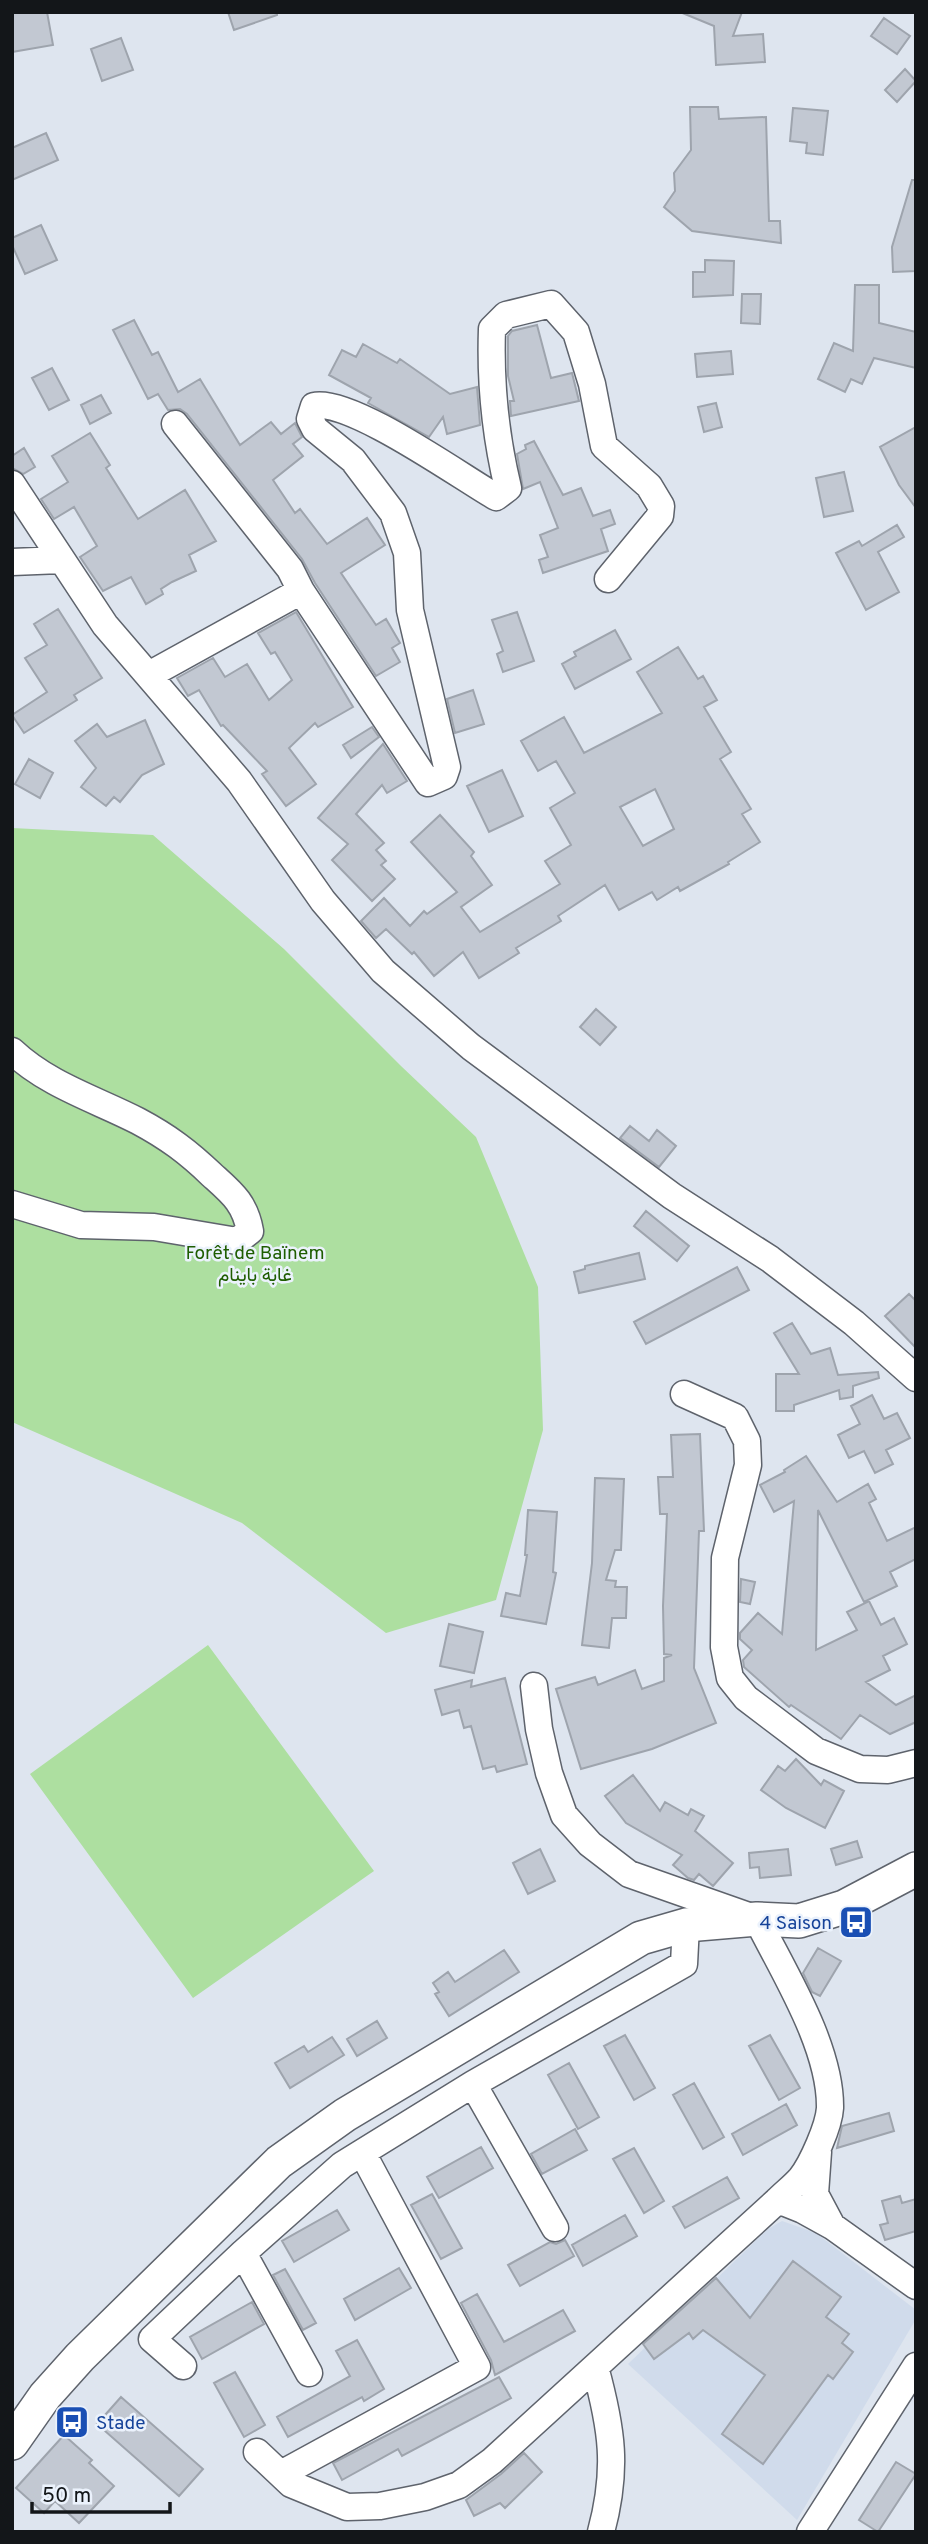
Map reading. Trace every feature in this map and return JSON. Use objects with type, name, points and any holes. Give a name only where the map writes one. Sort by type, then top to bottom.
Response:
[{"type":"main road","points":[[12,2443],[46,2396],[80,2357],[288,2155],[345,2115],[641,1938],[686,1926],[757,1919],[799,1921],[844,1907],[916,1869]]},
{"type":"street","points":[[175,424],[290,569],[301,591],[428,783],[444,776],[447,766],[410,610],[407,553],[393,513],[353,460],[315,429],[310,413],[314,406],[322,404],[349,411],[421,450],[496,497],[508,488],[498,445],[490,374],[492,329],[506,315],[551,304],[576,332],[592,384],[604,446],[649,486],[660,506],[660,516],[608,579]]},
{"type":"street","points":[[12,484],[105,625],[239,782],[323,901],[383,971],[471,1047],[672,1196],[770,1259],[854,1323],[916,1378]]},
{"type":"street","points":[[12,562],[61,559]]},
{"type":"street","points":[[149,675],[301,591]]},
{"type":"street","points":[[12,1051],[31,1068],[181,1146],[233,1195],[246,1212],[250,1231],[237,1241],[154,1227],[81,1225],[12,1204]]},
{"type":"street","points":[[684,1394],[735,1417],[747,1441],[748,1465],[725,1558],[724,1647],[730,1678],[746,1698],[816,1751],[860,1769],[888,1770],[916,1763]]},
{"type":"street","points":[[257,2452],[291,2484],[346,2507],[380,2506],[425,2497],[459,2485],[492,2461],[778,2200],[802,2176],[818,2146],[830,2111],[827,2073],[819,2044],[757,1919],[629,1874],[590,1844],[564,1815],[549,1773],[539,1729],[534,1686]]},
{"type":"street","points":[[183,2367],[152,2339],[342,2165],[473,2084],[684,1964],[686,1926]]},
{"type":"street","points":[[473,2084],[555,2228]]},
{"type":"street","points":[[818,2146],[816,2194],[832,2227]]},
{"type":"street","points":[[281,2474],[477,2367],[363,2154]]},
{"type":"street","points":[[778,2200],[803,2210],[832,2227],[916,2286]]},
{"type":"street","points":[[243,2253],[309,2373]]},
{"type":"street","points":[[810,2532],[916,2365]]},
{"type":"street","points":[[595,2367],[607,2409],[613,2455],[608,2508],[601,2532]]},
{"type":"shaded area","points":[[782,2221],[816,2233],[916,2310],[916,2319],[797,2520],[628,2364],[768,2229]]},
{"type":"green space","name":"Forêt de Baïnem غابة باينام","points":[[12,828],[153,835],[284,949],[476,1137],[538,1287],[543,1430],[496,1600],[386,1633],[242,1523],[12,1422]]},
{"type":"green space","points":[[208,1645],[374,1871],[193,1998],[30,1774]]},
{"type":"building","points":[[12,12],[47,12],[53,45],[12,52]]},
{"type":"building","points":[[228,12],[277,12],[277,15],[234,30]]},
{"type":"building","points":[[680,12],[742,12],[733,36],[763,34],[765,62],[716,65],[714,26]]},
{"type":"building","points":[[884,18],[910,36],[897,54],[871,36]]},
{"type":"building","points":[[121,38],[133,70],[102,81],[91,49]]},
{"type":"building","points":[[905,69],[916,81],[897,102],[885,90]]},
{"type":"building","points":[[690,107],[718,107],[719,119],[766,117],[769,221],[780,221],[781,243],[692,231],[664,207],[675,191],[674,173],[691,150]]},
{"type":"building","points":[[793,108],[828,111],[823,155],[806,153],[807,143],[790,141]]},
{"type":"building","points":[[46,133],[58,160],[12,180],[12,148]]},
{"type":"building","points":[[912,180],[916,180],[916,271],[893,272],[892,247]]},
{"type":"building","points":[[41,225],[57,260],[25,274],[12,245],[12,238]]},
{"type":"building","points":[[705,260],[734,261],[733,295],[693,297],[693,272],[705,272]]},
{"type":"building","points":[[855,285],[879,285],[879,323],[916,332],[916,368],[874,358],[862,384],[851,379],[845,392],[818,379],[834,343],[853,351]]},
{"type":"building","points":[[742,294],[761,294],[760,324],[741,323]]},
{"type":"building","points":[[134,320],[152,355],[158,352],[178,392],[200,379],[240,445],[271,422],[281,434],[295,423],[302,437],[293,444],[303,456],[273,480],[295,513],[300,509],[327,544],[367,518],[385,545],[341,573],[376,625],[386,619],[400,643],[392,648],[400,662],[376,676],[302,559],[187,414],[180,409],[168,410],[158,394],[148,399],[113,330]]},
{"type":"building","points":[[537,325],[551,378],[572,373],[579,401],[511,416],[510,401],[514,401],[508,376],[508,336],[512,331]]},
{"type":"building","points":[[363,344],[397,363],[400,359],[450,394],[477,387],[480,425],[447,434],[443,417],[429,437],[368,403],[371,398],[329,375],[342,350],[356,357]]},
{"type":"building","points":[[731,351],[733,374],[697,377],[695,354]]},
{"type":"building","points":[[52,368],[69,400],[49,410],[32,378]]},
{"type":"building","points":[[101,395],[111,413],[90,424],[81,405]]},
{"type":"building","points":[[716,403],[722,427],[704,432],[698,407]]},
{"type":"building","points":[[916,427],[916,508],[899,485],[880,447]]},
{"type":"building","points":[[90,433],[110,465],[106,468],[138,519],[185,490],[216,541],[189,555],[196,571],[161,589],[163,594],[146,604],[131,577],[103,591],[80,557],[97,546],[74,507],[54,519],[41,499],[68,482],[52,456]]},
{"type":"building","points":[[534,441],[563,495],[581,488],[593,516],[610,510],[615,524],[601,529],[608,551],[543,573],[539,560],[548,557],[540,535],[558,528],[540,482],[523,489],[517,454],[526,449],[525,445]]},
{"type":"building","points":[[24,448],[35,467],[23,474],[12,468],[12,456]]},
{"type":"building","points":[[844,472],[853,511],[824,517],[816,478]]},
{"type":"building","points":[[897,525],[904,537],[878,552],[899,592],[866,610],[836,553],[859,541],[862,546]]},
{"type":"building","points":[[58,609],[102,678],[74,695],[77,700],[24,733],[12,715],[47,692],[25,658],[47,645],[34,624]]},
{"type":"building","points":[[296,612],[353,707],[318,727],[315,723],[289,748],[316,784],[286,806],[262,774],[267,771],[223,725],[221,726],[199,690],[188,696],[177,678],[213,658],[225,677],[247,664],[269,700],[292,680],[275,652],[271,654],[258,633]]},
{"type":"building","points":[[517,612],[534,661],[503,672],[497,654],[503,651],[492,620]]},
{"type":"building","points":[[615,630],[631,659],[575,689],[562,664],[576,656],[574,652]]},
{"type":"building","points":[[678,647],[698,679],[703,676],[717,700],[704,707],[731,752],[720,759],[751,809],[742,814],[760,842],[728,862],[729,864],[680,891],[678,887],[657,900],[652,892],[619,910],[605,885],[558,916],[561,921],[516,948],[519,953],[479,978],[463,952],[434,976],[414,952],[412,954],[386,929],[376,938],[361,921],[384,898],[410,926],[424,911],[427,914],[457,892],[411,842],[440,815],[474,852],[471,856],[492,885],[461,907],[480,932],[560,884],[545,861],[571,845],[550,808],[575,793],[556,761],[538,771],[521,741],[564,717],[584,753],[662,713],[637,672]],"holes":[[[655,789],[674,829],[643,846],[620,807]]]},
{"type":"building","points":[[473,690],[484,724],[455,733],[447,699]]},
{"type":"building","points":[[145,720],[164,764],[142,775],[120,802],[114,797],[106,806],[81,787],[96,768],[75,741],[97,724],[107,737]]},
{"type":"building","points":[[372,727],[379,737],[351,758],[343,745]]},
{"type":"building","points":[[383,744],[407,781],[387,793],[382,785],[356,814],[384,843],[376,850],[386,861],[381,865],[395,879],[372,901],[332,860],[348,844],[318,818]]},
{"type":"building","points":[[29,759],[53,773],[40,798],[15,784]]},
{"type":"building","points":[[502,770],[523,816],[489,832],[467,786]]},
{"type":"building","points":[[596,1009],[616,1027],[600,1045],[580,1027]]},
{"type":"building","points":[[630,1126],[649,1141],[657,1130],[676,1146],[659,1167],[620,1138]]},
{"type":"building","points":[[646,1211],[689,1246],[677,1261],[634,1226]]},
{"type":"building","points":[[639,1253],[645,1279],[579,1293],[574,1272],[585,1269],[585,1266]]},
{"type":"building","points":[[737,1267],[749,1290],[646,1344],[634,1322]]},
{"type":"building","points":[[909,1294],[916,1301],[916,1348],[885,1316]]},
{"type":"building","points":[[792,1323],[811,1354],[830,1348],[838,1375],[878,1372],[879,1378],[853,1386],[853,1397],[840,1399],[839,1390],[794,1405],[794,1411],[776,1411],[776,1374],[799,1374],[774,1333]]},
{"type":"building","points":[[872,1395],[884,1419],[897,1413],[910,1438],[886,1450],[893,1464],[875,1473],[864,1451],[849,1458],[838,1435],[860,1424],[851,1406]]},
{"type":"building","points":[[700,1434],[704,1531],[699,1531],[694,1668],[716,1723],[652,1749],[581,1769],[556,1689],[595,1677],[598,1685],[635,1670],[642,1689],[664,1681],[664,1658],[672,1655],[664,1654],[667,1514],[660,1514],[658,1477],[673,1477],[671,1435]]},
{"type":"building","points":[[806,1456],[837,1502],[868,1484],[876,1499],[869,1503],[887,1541],[916,1527],[916,1559],[890,1572],[897,1586],[864,1602],[818,1510],[816,1650],[857,1630],[847,1612],[869,1601],[881,1625],[894,1618],[907,1644],[883,1656],[890,1670],[866,1682],[896,1705],[916,1695],[916,1722],[890,1734],[860,1715],[841,1739],[791,1705],[789,1707],[744,1667],[743,1660],[752,1650],[740,1639],[740,1633],[758,1613],[782,1634],[794,1501],[774,1512],[760,1485],[785,1472],[784,1470]]},
{"type":"building","points":[[595,1478],[624,1479],[621,1550],[615,1550],[606,1580],[616,1581],[615,1587],[627,1587],[626,1618],[612,1618],[609,1648],[582,1645],[592,1563]]},
{"type":"building","points":[[528,1510],[557,1512],[553,1572],[556,1573],[546,1624],[501,1616],[506,1593],[520,1596],[527,1555]]},
{"type":"building","points":[[741,1579],[755,1582],[750,1604],[740,1602]]},
{"type":"building","points":[[449,1624],[483,1632],[474,1673],[440,1666]]},
{"type":"building","points":[[505,1678],[527,1764],[497,1772],[495,1766],[483,1769],[471,1726],[464,1728],[459,1710],[442,1715],[435,1690],[472,1680],[471,1687]]},
{"type":"building","points":[[796,1759],[821,1785],[824,1780],[844,1791],[825,1828],[786,1808],[761,1790],[778,1766],[785,1771]]},
{"type":"building","points":[[633,1775],[660,1811],[665,1802],[688,1815],[691,1809],[704,1816],[695,1831],[733,1863],[713,1886],[699,1874],[694,1880],[688,1878],[673,1865],[682,1855],[626,1823],[605,1796]]},
{"type":"building","points":[[857,1841],[862,1857],[836,1865],[831,1849]]},
{"type":"building","points":[[540,1849],[555,1881],[528,1894],[513,1863]]},
{"type":"building","points":[[788,1849],[791,1875],[760,1878],[759,1867],[750,1868],[749,1853]]},
{"type":"building","points":[[818,1948],[841,1961],[820,1996],[812,1992],[803,1973]]},
{"type":"building","points":[[504,1950],[519,1972],[449,2016],[435,1994],[439,1992],[433,1983],[448,1972],[455,1982]]},
{"type":"building","points":[[377,2021],[387,2038],[357,2056],[347,2039]]},
{"type":"building","points":[[625,2035],[655,2088],[634,2100],[604,2046]]},
{"type":"building","points":[[770,2035],[800,2088],[779,2100],[749,2046]]},
{"type":"building","points":[[332,2037],[344,2055],[290,2088],[275,2063],[304,2046],[308,2052]]},
{"type":"building","points":[[569,2063],[599,2117],[578,2129],[548,2075]]},
{"type":"building","points":[[694,2083],[724,2137],[703,2149],[673,2095]]},
{"type":"building","points":[[786,2104],[797,2125],[743,2155],[732,2134]]},
{"type":"building","points":[[889,2113],[894,2131],[837,2148],[842,2126]]},
{"type":"building","points":[[575,2129],[587,2150],[542,2174],[531,2154]]},
{"type":"building","points":[[481,2147],[493,2168],[439,2198],[427,2177]]},
{"type":"building","points":[[634,2148],[664,2201],[644,2213],[613,2159]]},
{"type":"building","points":[[727,2177],[739,2198],[685,2228],[673,2207]]},
{"type":"building","points":[[432,2194],[462,2248],[441,2259],[411,2205]]},
{"type":"building","points":[[900,2196],[902,2203],[916,2199],[916,2231],[885,2240],[880,2225],[888,2223],[882,2201]]},
{"type":"building","points":[[337,2210],[349,2230],[294,2262],[282,2241]]},
{"type":"building","points":[[625,2215],[637,2236],[583,2266],[572,2245]]},
{"type":"building","points":[[565,2240],[574,2256],[520,2286],[508,2265],[550,2242],[556,2244]]},
{"type":"building","points":[[793,2261],[841,2297],[826,2317],[849,2334],[842,2343],[853,2352],[833,2379],[828,2375],[763,2464],[722,2434],[765,2375],[703,2330],[693,2339],[689,2333],[654,2359],[643,2344],[716,2278],[750,2318]]},
{"type":"building","points":[[399,2268],[411,2288],[355,2320],[344,2299]]},
{"type":"building","points":[[285,2269],[316,2323],[303,2330],[273,2275]]},
{"type":"building","points":[[477,2294],[504,2342],[563,2310],[575,2331],[495,2375],[491,2360],[461,2303]]},
{"type":"building","points":[[252,2302],[264,2324],[202,2359],[190,2337]]},
{"type":"building","points":[[357,2340],[384,2389],[364,2401],[362,2397],[288,2437],[277,2417],[350,2376],[336,2351]]},
{"type":"building","points":[[235,2372],[265,2425],[244,2437],[214,2383]]},
{"type":"building","points":[[499,2377],[511,2398],[402,2456],[398,2449],[342,2480],[333,2463]]},
{"type":"building","points":[[121,2397],[203,2469],[179,2496],[97,2424]]},
{"type":"building","points":[[64,2435],[92,2460],[89,2463],[114,2486],[79,2523],[55,2501],[44,2513],[16,2488]]},
{"type":"building","points":[[524,2453],[542,2472],[505,2508],[500,2503],[474,2516],[466,2500]]},
{"type":"building","points":[[896,2462],[916,2474],[878,2532],[859,2520]]},
{"type":"place","name":"4 Saison","points":[[856,1922]]},
{"type":"place","name":"Stade","points":[[72,2422]]}]
